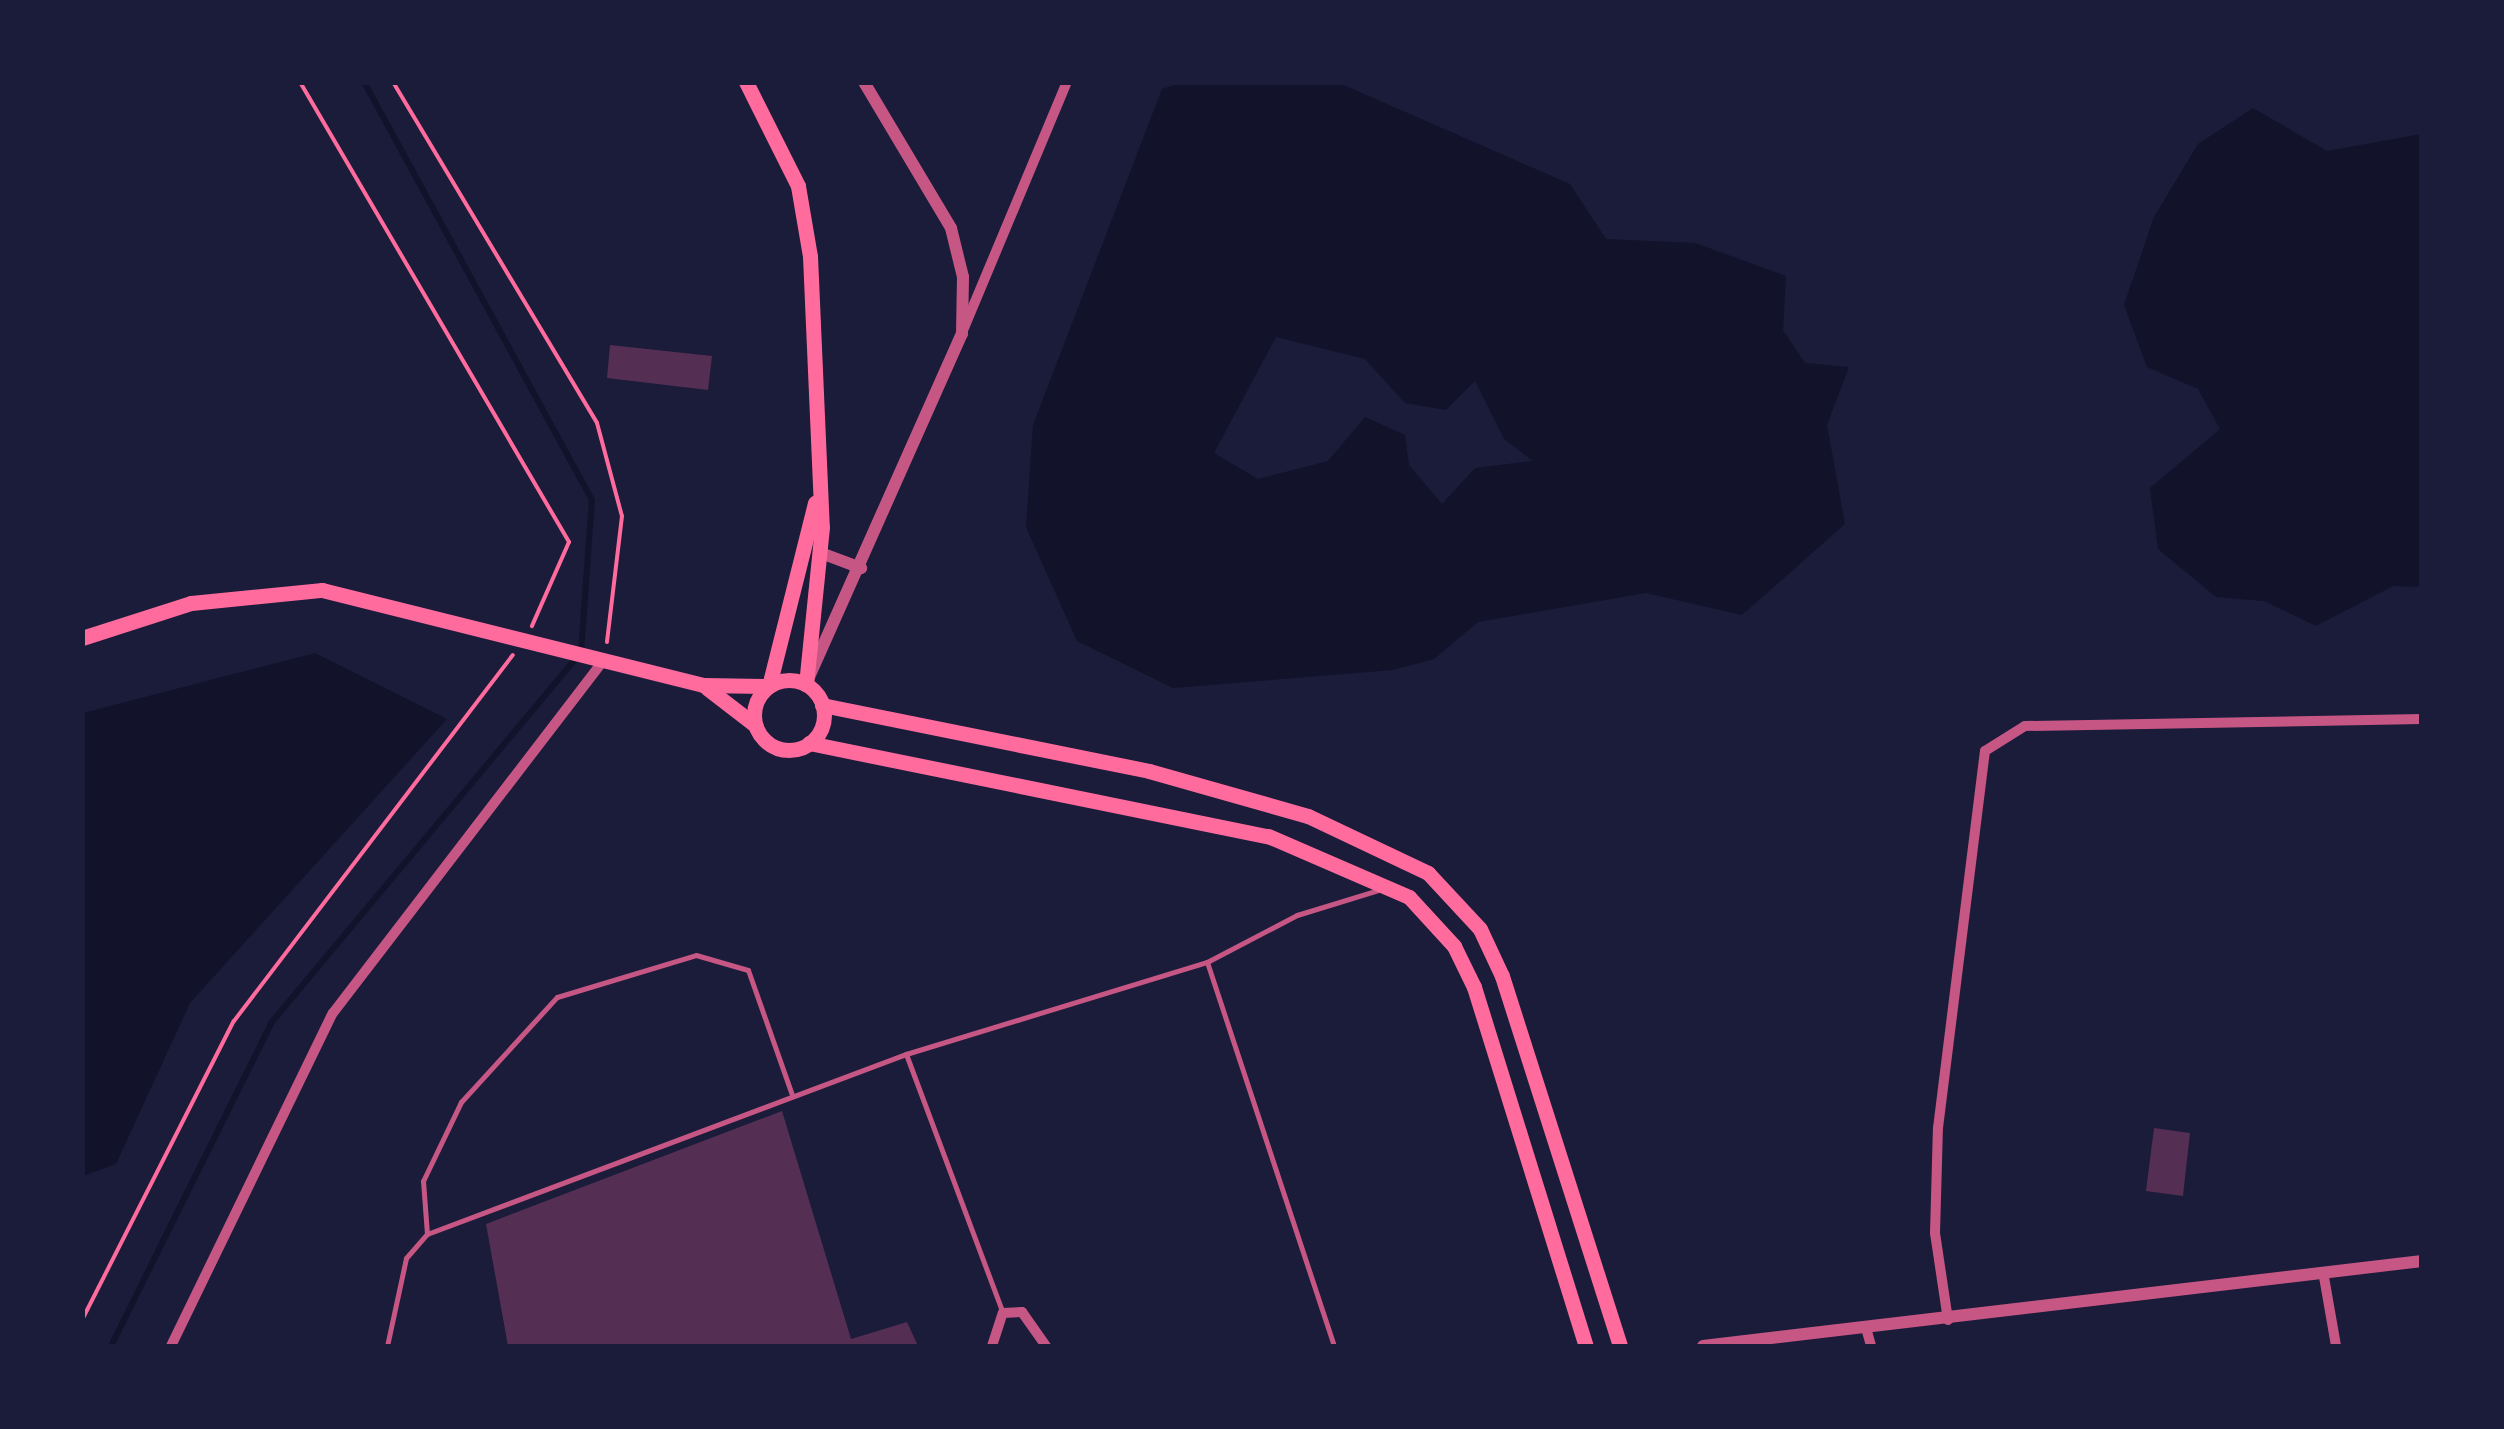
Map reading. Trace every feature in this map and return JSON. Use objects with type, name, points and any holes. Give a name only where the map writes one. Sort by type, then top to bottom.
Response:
[{"type":"main road","points":[[746,82],[798,186],[818,350],[821,553],[806,684],[822,705],[823,727],[809,743]]},
{"type":"main road","points":[[755,725],[769,686],[818,489]]},
{"type":"main road","points":[[82,638],[191,604],[283,590],[356,595],[528,636],[703,686],[806,684]]},
{"type":"main road","points":[[703,686],[755,725],[777,748],[809,743],[1140,804],[1298,844],[1389,886],[1454,946],[1474,987],[1586,1346]]},
{"type":"main road","points":[[822,705],[1167,776],[1308,816],[1428,873],[1480,929],[1502,976],[1620,1346]]},
{"type":"street","points":[[864,82],[950,228],[963,277],[962,334]]},
{"type":"street","points":[[806,684],[861,568],[1066,82]]},
{"type":"street","points":[[821,553],[861,568]]},
{"type":"street","points":[[171,1346],[333,1012],[605,659]]},
{"type":"street","points":[[1948,1320],[1935,1234],[1938,1128],[1985,751],[2025,726],[2422,719]]},
{"type":"street","points":[[1703,1346],[2324,1276],[2422,1261]]},
{"type":"street","points":[[2324,1276],[2336,1346]]},
{"type":"street","points":[[992,1346],[1003,1312],[1034,1322],[1046,1346]]},
{"type":"street","points":[[1866,1328],[1872,1346]]},
{"type":"lane","points":[[387,1346],[406,1258],[427,1234],[906,1054],[1207,962],[1296,915],[1389,886]]},
{"type":"lane","points":[[427,1234],[423,1181],[462,1102],[557,998],[696,955],[748,970],[792,1094]]},
{"type":"lane","points":[[1207,962],[1334,1346]]},
{"type":"lane","points":[[906,1054],[1003,1312]]},
{"type":"path","points":[[82,1320],[234,1021],[528,636],[569,542],[300,82]]},
{"type":"path","points":[[393,82],[597,423],[622,516],[605,659]]},
{"type":"shaded area","points":[[1180,83],[1339,83],[1570,184],[1606,239],[1695,243],[1786,276],[1783,330],[1805,363],[1849,367],[1827,425],[1845,524],[1742,615],[1646,593],[1478,622],[1434,659],[1393,670],[1173,688],[1077,641],[1026,527],[1033,425],[1162,89]],"holes":[[[1276,337],[1365,359],[1405,403],[1446,410],[1475,381],[1504,439],[1533,461],[1475,468],[1442,504],[1409,465],[1405,435],[1365,417],[1328,461],[1258,479],[1214,453]]]},
{"type":"shaded area","points":[[2253,108],[2327,151],[2421,134],[2421,587],[2393,586],[2316,626],[2264,601],[2216,597],[2158,549],[2150,488],[2220,429],[2198,389],[2147,367],[2124,305],[2154,217],[2198,144]]},
{"type":"shaded area","points":[[315,653],[447,719],[190,1003],[116,1164],[83,1176],[83,713]]},
{"type":"building","points":[[610,345],[712,356],[708,390],[607,378]]},
{"type":"building","points":[[782,1111],[851,1339],[907,1322],[918,1346],[508,1346],[486,1224]]},
{"type":"building","points":[[2154,1128],[2190,1133],[2183,1196],[2146,1191]]},
{"type":"waterway","points":[[111,1346],[271,1023],[581,652],[592,500],[364,82]]}]
